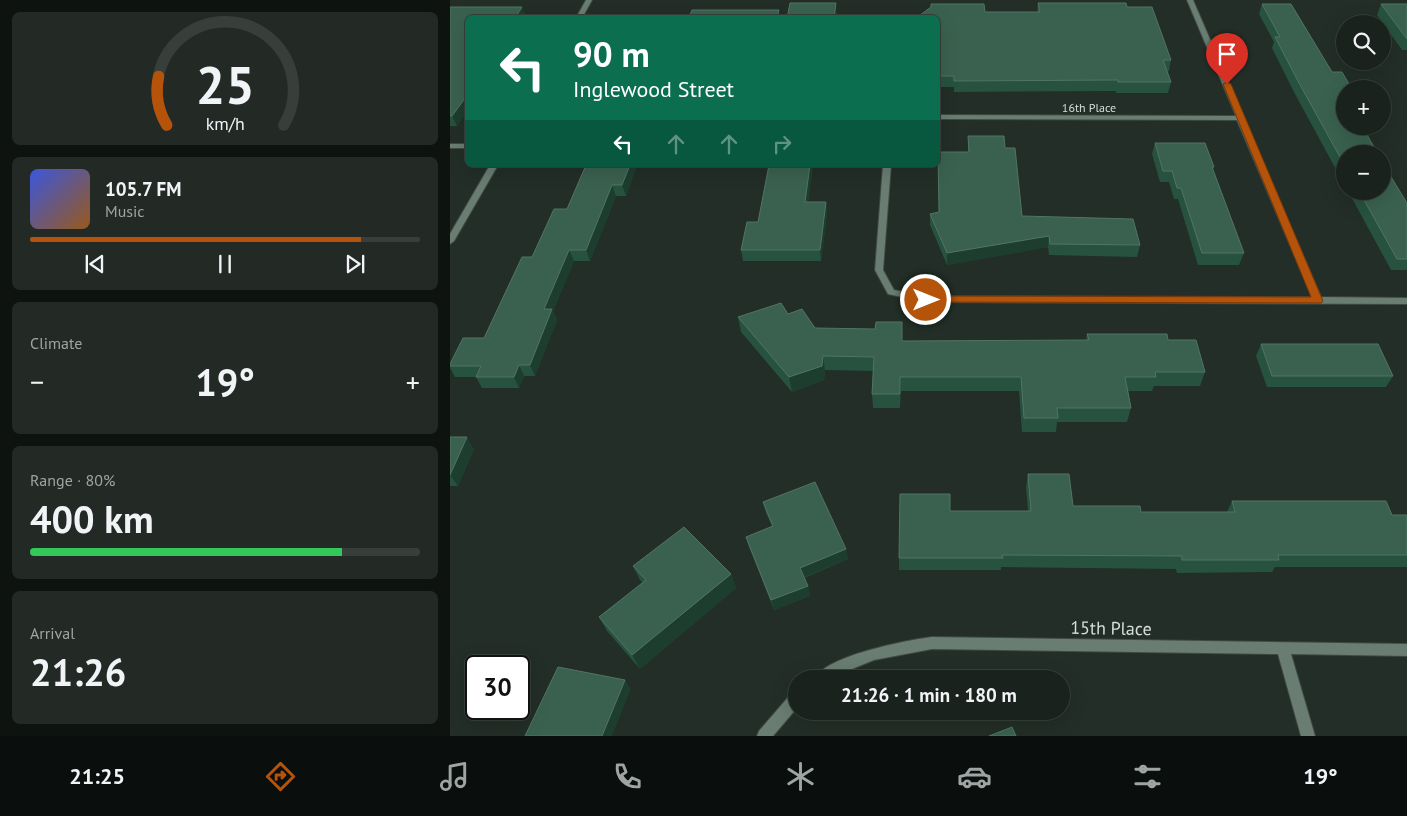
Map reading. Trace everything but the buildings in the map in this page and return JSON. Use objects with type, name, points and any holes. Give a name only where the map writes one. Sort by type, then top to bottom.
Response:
[{"type":"street","points":[[581,15],[589,0]]},
{"type":"street","points":[[1190,0],[1318,301]]},
{"type":"street","name":"16th Place","points":[[940,117],[1241,118]]},
{"type":"street","points":[[450,146],[465,146]]},
{"type":"street","points":[[450,241],[493,167]]},
{"type":"street","points":[[887,167],[879,270],[891,292],[926,300],[1407,301]]},
{"type":"street","name":"15th Place","points":[[835,670],[843,665],[885,650],[932,643],[1407,650]]},
{"type":"street","points":[[1283,649],[1308,736]]},
{"type":"street","points":[[764,736],[788,708]]},
{"type":"route","points":[[926,300],[1318,301],[1227,84]]}]
